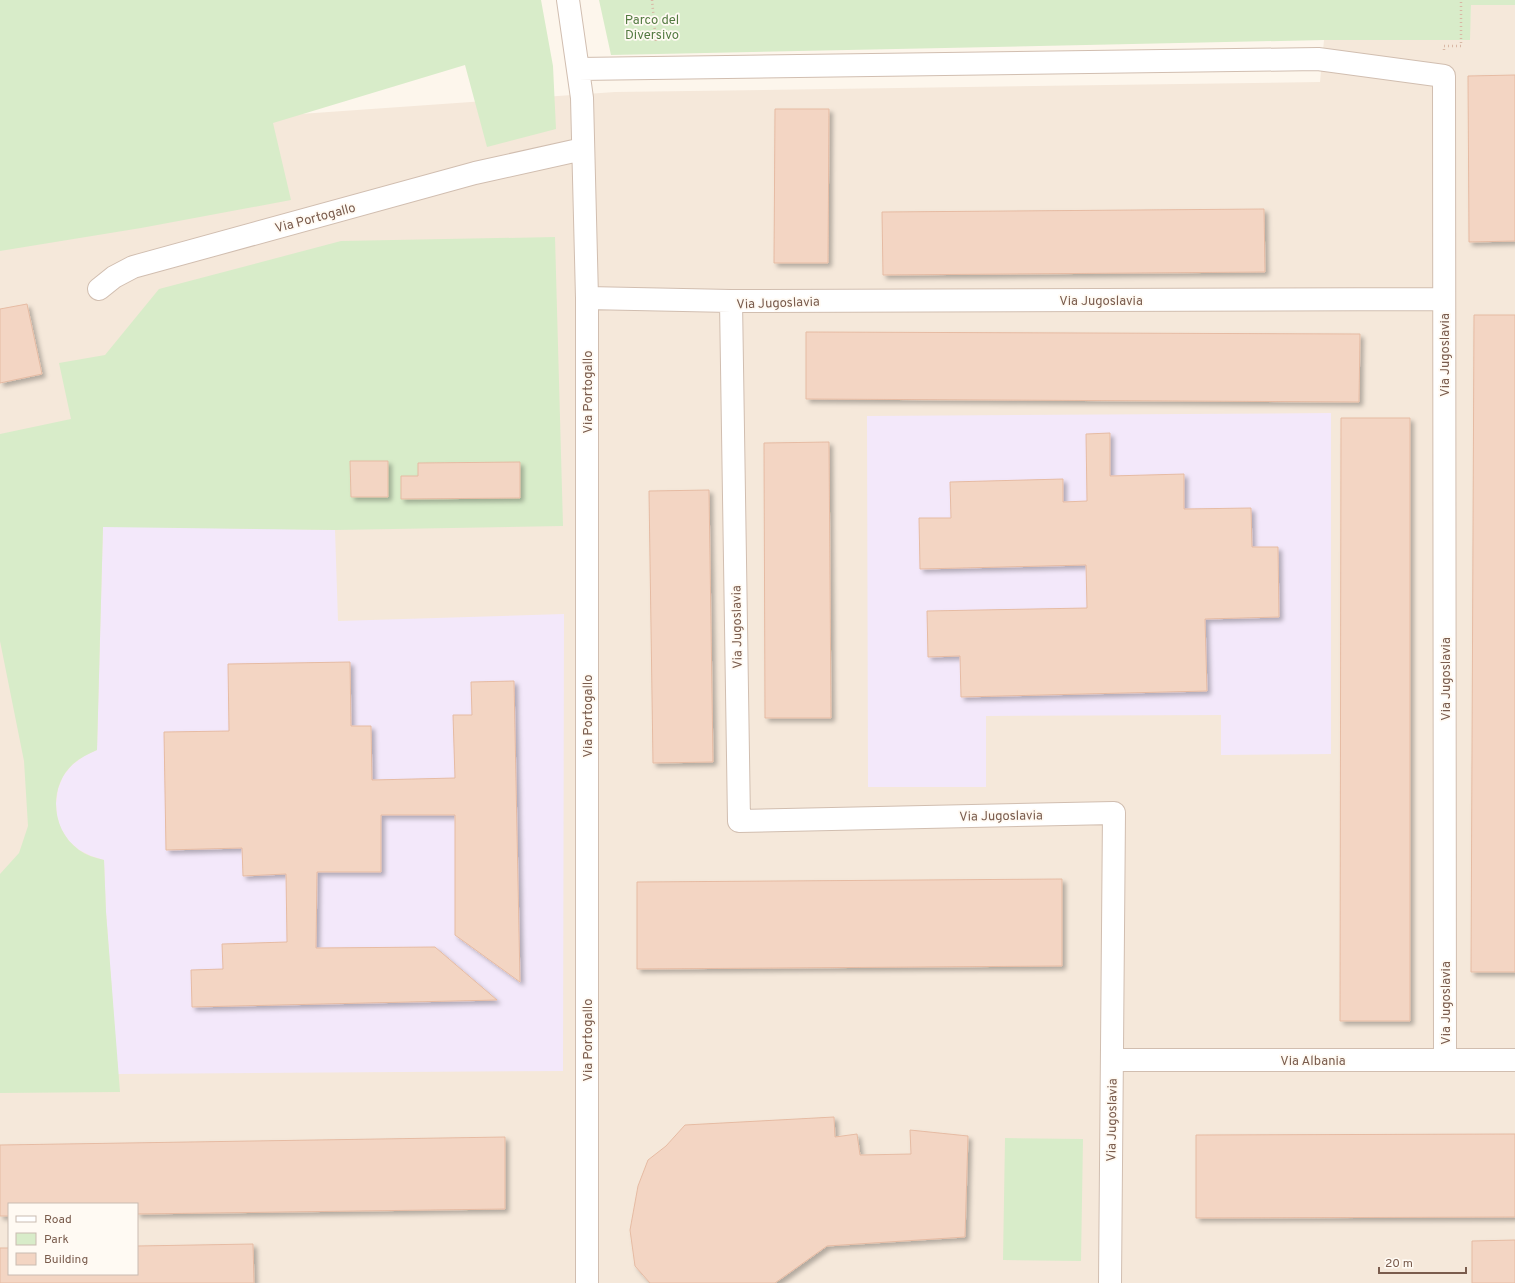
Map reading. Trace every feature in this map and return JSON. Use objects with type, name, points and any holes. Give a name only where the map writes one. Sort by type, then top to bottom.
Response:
[{"type":"street","name":"Via Portogallo","points":[[568,0],[582,98],[587,298],[587,1283]]},
{"type":"street","name":"Via Jugoslavia","points":[[578,69],[1318,59],[1444,76],[1445,1060]]},
{"type":"street","name":"Via Portogallo","points":[[99,289],[114,277],[133,267],[468,176],[583,149]]},
{"type":"street","points":[[587,298],[731,301]]},
{"type":"street","name":"Via Jugoslavia","points":[[1110,1283],[1114,813],[739,821],[731,301],[1444,299]]},
{"type":"street","name":"Via Albania","points":[[1112,1060],[1515,1060]]},
{"type":"path","points":[[652,0],[656,44]]},
{"type":"path","points":[[1444,46],[1461,46],[1461,0]]},
{"type":"shaded area","points":[[1471,5],[1515,5],[1515,1283],[0,1283],[0,135],[615,92],[1320,82],[1324,40],[1469,40]]},
{"type":"shaded area","points":[[1331,413],[1331,754],[1221,755],[1221,715],[986,716],[986,787],[868,787],[867,416]]},
{"type":"shaded area","points":[[103,526],[335,530],[338,621],[564,614],[563,1071],[118,1074],[106,912],[104,860],[79,850],[69,841],[61,829],[57,816],[56,803],[58,789],[63,776],[72,765],[84,756],[97,750]]},
{"type":"green space","points":[[0,0],[541,0],[553,66],[556,129],[487,147],[465,65],[273,123],[291,200],[141,228],[0,251]]},
{"type":"green space","name":"Parco del Diversivo","points":[[599,0],[1515,0],[1515,5],[1471,5],[1470,40],[1324,40],[611,55]]},
{"type":"green space","points":[[555,237],[563,526],[335,530],[103,527],[97,750],[84,756],[73,764],[65,773],[59,784],[56,808],[58,820],[70,842],[79,850],[104,860],[106,912],[120,1092],[0,1093],[0,874],[19,853],[28,826],[24,761],[0,641],[0,434],[71,419],[59,363],[105,355],[159,289],[341,241]]},
{"type":"green space","points":[[1005,1138],[1083,1139],[1081,1261],[1003,1260]]},
{"type":"building","points":[[1515,75],[1515,241],[1469,242],[1468,76]]},
{"type":"building","points":[[775,109],[829,109],[828,263],[774,263]]},
{"type":"building","points":[[1264,209],[1265,272],[883,275],[882,212]]},
{"type":"building","points":[[27,304],[42,374],[0,383],[0,309]]},
{"type":"building","points":[[1474,315],[1515,315],[1515,972],[1471,972]]},
{"type":"building","points":[[806,332],[1360,334],[1359,402],[806,399]]},
{"type":"building","points":[[1341,418],[1410,418],[1410,1021],[1340,1021]]},
{"type":"building","points":[[1110,433],[1110,476],[1184,474],[1184,509],[1251,508],[1252,547],[1278,547],[1279,617],[1205,619],[1207,691],[961,697],[960,656],[928,657],[927,611],[1087,608],[1086,565],[920,569],[919,518],[951,518],[950,482],[1063,479],[1063,502],[1087,501],[1086,434]]},
{"type":"building","points":[[829,442],[831,718],[765,718],[764,443]]},
{"type":"building","points":[[350,461],[388,461],[388,497],[351,497]]},
{"type":"building","points":[[520,462],[520,498],[401,499],[401,476],[418,476],[418,463]]},
{"type":"building","points":[[709,490],[713,762],[653,763],[649,491]]},
{"type":"building","points":[[350,662],[351,726],[371,726],[372,780],[455,778],[453,715],[472,715],[471,682],[514,681],[520,982],[455,935],[455,815],[381,815],[381,872],[317,872],[316,948],[435,947],[497,1000],[192,1007],[191,970],[223,969],[222,944],[287,942],[286,874],[243,876],[242,848],[166,850],[164,732],[229,731],[228,664]]},
{"type":"building","points":[[1062,879],[1062,966],[637,969],[637,882]]},
{"type":"building","points":[[834,1117],[835,1137],[857,1134],[860,1155],[911,1154],[910,1130],[968,1136],[965,1237],[827,1246],[775,1283],[650,1283],[635,1266],[630,1230],[638,1186],[648,1160],[666,1146],[685,1125]]},
{"type":"building","points":[[1515,1134],[1515,1217],[1196,1218],[1196,1135]]},
{"type":"building","points":[[505,1137],[505,1209],[138,1214],[138,1203],[8,1203],[8,1216],[0,1216],[0,1145]]},
{"type":"building","points":[[1515,1240],[1515,1283],[1472,1283],[1472,1241]]},
{"type":"building","points":[[253,1244],[254,1283],[0,1283],[0,1248],[8,1248],[8,1275],[138,1275],[138,1246]]}]
